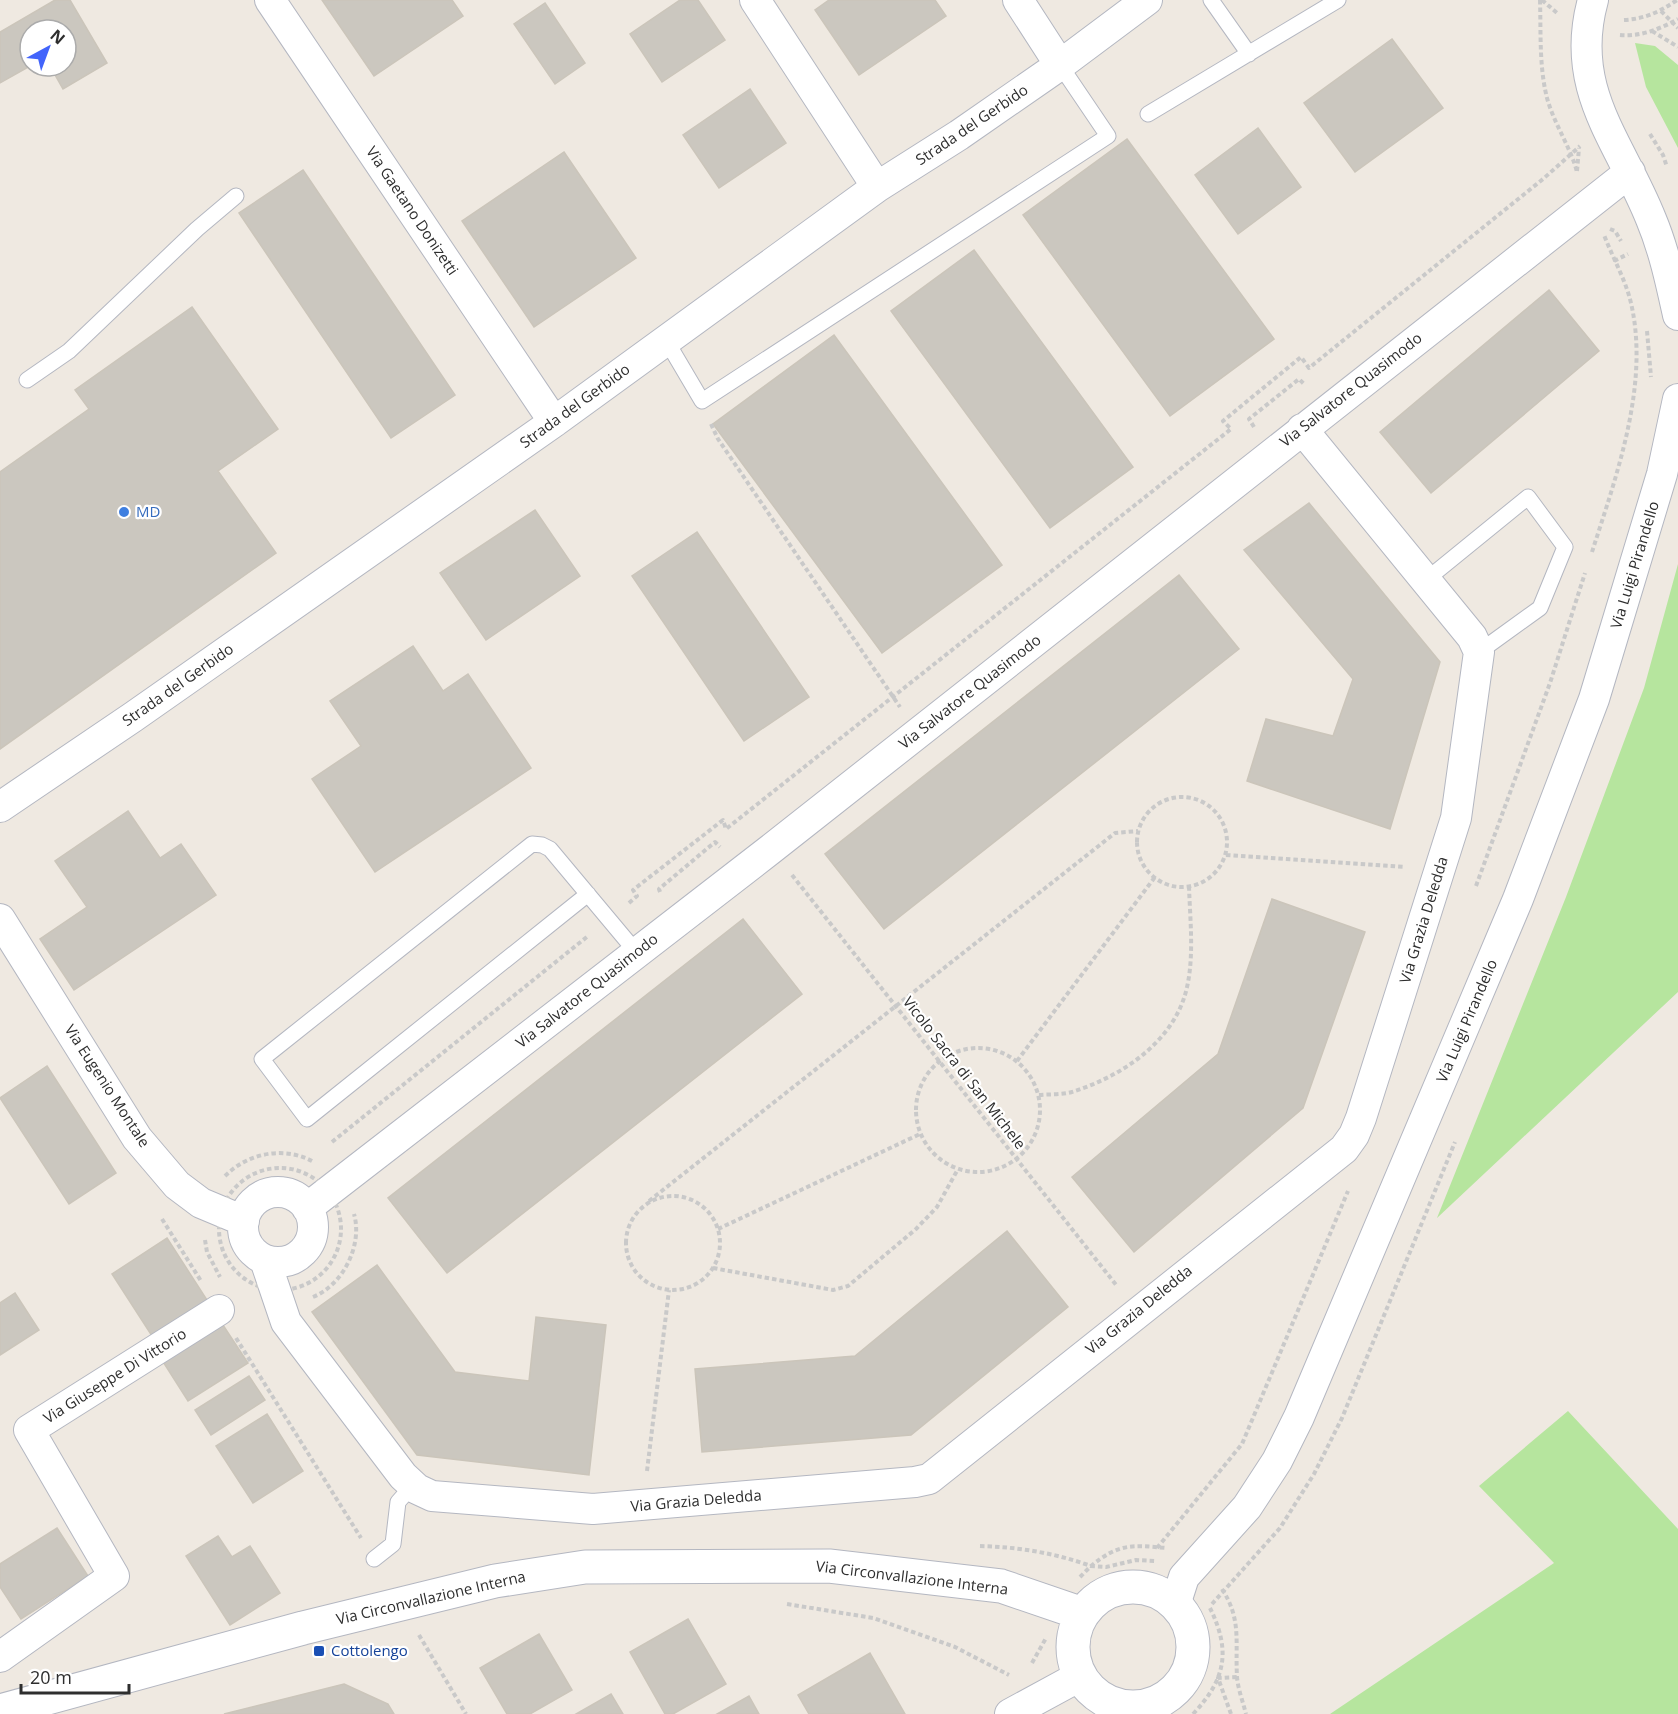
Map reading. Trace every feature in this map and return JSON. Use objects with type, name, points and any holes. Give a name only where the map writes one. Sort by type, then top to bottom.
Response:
[{"type":"street","name":"Via Gaetano Donizetti","points":[[270,0],[554,422]]},
{"type":"street","points":[[755,0],[877,187]]},
{"type":"street","points":[[1018,0],[1060,65]]},
{"type":"street","name":"Strada del Gerbido","points":[[0,807],[554,422],[877,187],[959,135],[1060,65],[1147,0]]},
{"type":"street","points":[[1593,0],[1587,28],[1590,85],[1600,115],[1630,172],[1651,219],[1667,267],[1678,315]]},
{"type":"street","name":"Via Salvatore Quasimodo","points":[[307,1208],[771,849],[1630,172]]},
{"type":"street","name":"Via Luigi Pirandello","points":[[1180,1591],[1247,1507],[1277,1461],[1299,1417],[1518,899],[1594,699],[1662,474],[1678,399]]},
{"type":"street","points":[[1302,429],[1473,637],[1479,652]]},
{"type":"street","name":"Via Grazia Deledda","points":[[265,1260],[285,1322],[403,1476],[432,1496],[593,1509],[929,1479],[1344,1149],[1354,1135],[1386,1044],[1456,818],[1479,652]]},
{"type":"street","name":"Via Eugenio Montale","points":[[0,919],[137,1138],[177,1185],[201,1203],[244,1221]]},
{"type":"street","points":[[271,1193],[288,1194],[299,1199],[307,1208],[312,1218],[311,1239],[297,1256],[276,1262],[265,1260],[248,1244],[244,1233],[244,1221],[255,1200],[271,1193]]},
{"type":"street","name":"Via Giuseppe Di Vittorio","points":[[0,1657],[114,1576],[29,1430],[219,1310]]},
{"type":"street","name":"Via Circonvallazione Interna","points":[[0,1711],[303,1628],[495,1581],[585,1567],[829,1566],[1001,1586],[1071,1609]]},
{"type":"street","points":[[1138,1587],[1180,1591],[1192,1636],[1193,1649],[1180,1708],[1159,1701],[1143,1706],[1127,1707],[1104,1700],[1089,1689],[1080,1676],[1073,1649],[1076,1629],[1071,1609],[1119,1589],[1138,1587]]},
{"type":"street","points":[[1010,1714],[1033,1689],[1080,1676]]},
{"type":"lane","points":[[1211,0],[1249,54]]},
{"type":"lane","points":[[1148,114],[1338,0]]},
{"type":"lane","points":[[666,340],[702,401],[1108,136],[1060,65]]},
{"type":"lane","points":[[27,380],[69,351],[197,229],[236,196]]},
{"type":"lane","points":[[1426,580],[1528,497],[1565,547],[1540,608],[1479,652]]},
{"type":"lane","points":[[588,894],[307,1119],[262,1059],[532,844],[550,849],[588,894],[609,919],[637,953]]},
{"type":"lane","points":[[374,1559],[393,1544],[398,1502],[413,1485]]},
{"type":"path","points":[[1540,0],[1541,63],[1547,98],[1577,172]]},
{"type":"path","points":[[1661,11],[1678,28]]},
{"type":"path","points":[[1652,31],[1678,47]]},
{"type":"path","points":[[1620,44],[1622,35]]},
{"type":"path","points":[[1646,127],[1663,155],[1671,177]]},
{"type":"path","points":[[328,1146],[637,896],[633,890],[723,820],[726,829],[1231,429],[1223,421],[1301,357],[1309,368],[1570,155]]},
{"type":"path","points":[[702,401],[718,439],[902,710]]},
{"type":"path","points":[[1180,796],[1194,798],[1207,804],[1218,814],[1225,826],[1228,841],[1226,855],[1219,868],[1208,879],[1189,886],[1178,887],[1163,883],[1142,862],[1137,847],[1138,831],[1143,818],[1159,803],[1180,796]]},
{"type":"path","points":[[649,1201],[664,1196],[679,1196],[694,1200],[707,1209],[716,1222],[720,1238],[719,1254],[713,1268],[703,1280],[689,1288],[669,1290],[658,1288],[644,1281],[633,1270],[626,1255],[625,1240],[629,1224],[637,1211],[649,1201],[1115,833],[1138,831]]},
{"type":"path","name":"Vicolo Sacra di San Michele","points":[[771,849],[1138,1312]]},
{"type":"path","points":[[1226,855],[1414,867],[1518,899]]},
{"type":"path","points":[[1017,1061],[1155,877]]},
{"type":"path","points":[[1039,1095],[1073,1092],[1131,1066],[1158,1041],[1175,1017],[1185,996],[1190,963],[1189,886]]},
{"type":"path","points":[[979,1048],[999,1051],[1017,1061],[1031,1076],[1039,1095],[1040,1116],[1035,1136],[1023,1153],[1007,1166],[988,1172],[958,1169],[947,1165],[931,1152],[920,1134],[916,1114],[918,1094],[926,1075],[939,1061],[958,1051],[979,1048]]},
{"type":"path","points":[[718,1229],[920,1134]]},
{"type":"path","points":[[310,1160],[319,1153]]},
{"type":"path","points":[[713,1268],[833,1290],[848,1286],[916,1229],[937,1207],[958,1169]]},
{"type":"path","points":[[1157,1548],[1242,1444],[1348,1190]]},
{"type":"path","points":[[650,1505],[647,1473],[669,1290]]},
{"type":"path","points":[[783,1603],[873,1618],[955,1647],[1033,1689],[1054,1612],[1071,1609],[1069,1588],[1091,1566],[1106,1567],[1136,1560],[1156,1561],[1180,1591],[1193,1583],[1207,1600],[1220,1628],[1223,1652],[1214,1688],[1180,1708]]},
{"type":"path","points":[[1218,1678],[1237,1677]]},
{"type":"path","points":[[1218,1678],[1231,1714]]},
{"type":"green space","points":[[1635,43],[1655,46],[1678,65],[1678,148],[1646,87]]},
{"type":"green space","points":[[1678,564],[1678,992],[1437,1218],[1566,897],[1644,688]]},
{"type":"green space","points":[[1568,1411],[1678,1529],[1678,1714],[1330,1714],[1554,1563],[1479,1486]]},
{"type":"building","points":[[55,0],[70,0],[107,63],[63,89],[57,78],[78,78],[78,18],[24,18]]},
{"type":"building","points":[[322,0],[452,0],[463,16],[374,76]]},
{"type":"building","points":[[680,0],[698,0],[725,40],[662,82],[630,34]]},
{"type":"building","points":[[829,0],[935,0],[946,16],[859,75],[815,10]]},
{"type":"building","points":[[545,3],[585,63],[555,84],[514,24]]},
{"type":"building","points":[[18,22],[18,73],[0,83],[0,32]]},
{"type":"building","points":[[1392,39],[1443,108],[1355,172],[1304,103]]},
{"type":"building","points":[[750,89],[786,143],[719,188],[683,135]]},
{"type":"building","points":[[1258,128],[1301,187],[1238,234],[1195,175]]},
{"type":"building","points":[[1127,139],[1274,339],[1170,416],[1023,215]]},
{"type":"building","points":[[564,152],[636,258],[534,327],[462,221]]},
{"type":"building","points":[[303,170],[455,395],[391,438],[239,213]]},
{"type":"building","points":[[974,250],[1133,467],[1050,528],[891,311]]},
{"type":"building","points":[[1549,290],[1599,351],[1431,493],[1380,432]]},
{"type":"building","name":"MD","points":[[192,307],[278,429],[218,471],[276,553],[0,749],[0,472],[89,409],[75,390]]},
{"type":"building","points":[[834,335],[1002,565],[882,653],[713,424]]},
{"type":"building","points":[[1309,503],[1440,662],[1390,829],[1247,781],[1266,719],[1333,736],[1353,679],[1244,550]]},
{"type":"building","points":[[535,510],[580,576],[486,640],[440,573]]},
{"type":"building","points":[[697,532],[809,697],[744,741],[632,576]]},
{"type":"building","points":[[1179,575],[1239,649],[884,929],[825,854]]},
{"type":"building","points":[[413,646],[443,691],[468,674],[531,768],[375,872],[312,779],[361,746],[330,701]]},
{"type":"building","points":[[128,811],[160,858],[181,844],[216,895],[74,990],[40,939],[87,907],[55,861]]},
{"type":"building","points":[[1272,899],[1365,932],[1303,1108],[1134,1252],[1072,1177],[1218,1054]]},
{"type":"building","points":[[743,919],[802,994],[447,1273],[388,1198]]},
{"type":"building","points":[[47,1066],[116,1173],[69,1204],[0,1098]]},
{"type":"building","points":[[1007,1231],[1068,1307],[911,1435],[702,1452],[695,1369],[855,1356]]},
{"type":"building","points":[[167,1238],[207,1300],[152,1336],[112,1274]]},
{"type":"building","points":[[377,1265],[455,1372],[529,1381],[536,1317],[606,1325],[589,1475],[417,1455],[312,1312]]},
{"type":"building","points":[[15,1293],[39,1330],[0,1355],[0,1303]]},
{"type":"building","points":[[219,1319],[248,1363],[188,1401],[160,1357]]},
{"type":"building","points":[[249,1376],[265,1400],[211,1435],[195,1410]]},
{"type":"building","points":[[267,1414],[303,1471],[253,1503],[216,1446]]},
{"type":"building","points":[[57,1528],[88,1576],[21,1619],[0,1587],[0,1564]]},
{"type":"building","points":[[218,1536],[232,1557],[250,1546],[280,1593],[230,1625],[186,1556]]},
{"type":"building","points":[[688,1619],[726,1684],[673,1714],[665,1714],[630,1652]]},
{"type":"building","points":[[539,1634],[572,1690],[530,1714],[507,1714],[480,1668]]},
{"type":"building","points":[[870,1653],[905,1714],[809,1714],[798,1695]]},
{"type":"building","points":[[344,1684],[388,1704],[394,1714],[224,1714]]},
{"type":"building","points":[[611,1694],[623,1714],[576,1714]]},
{"type":"building","points":[[749,1696],[759,1714],[717,1714]]},
{"type":"place","name":"MD","points":[[124,512]]},
{"type":"place","name":"Cottolengo","points":[[319,1651]]}]
